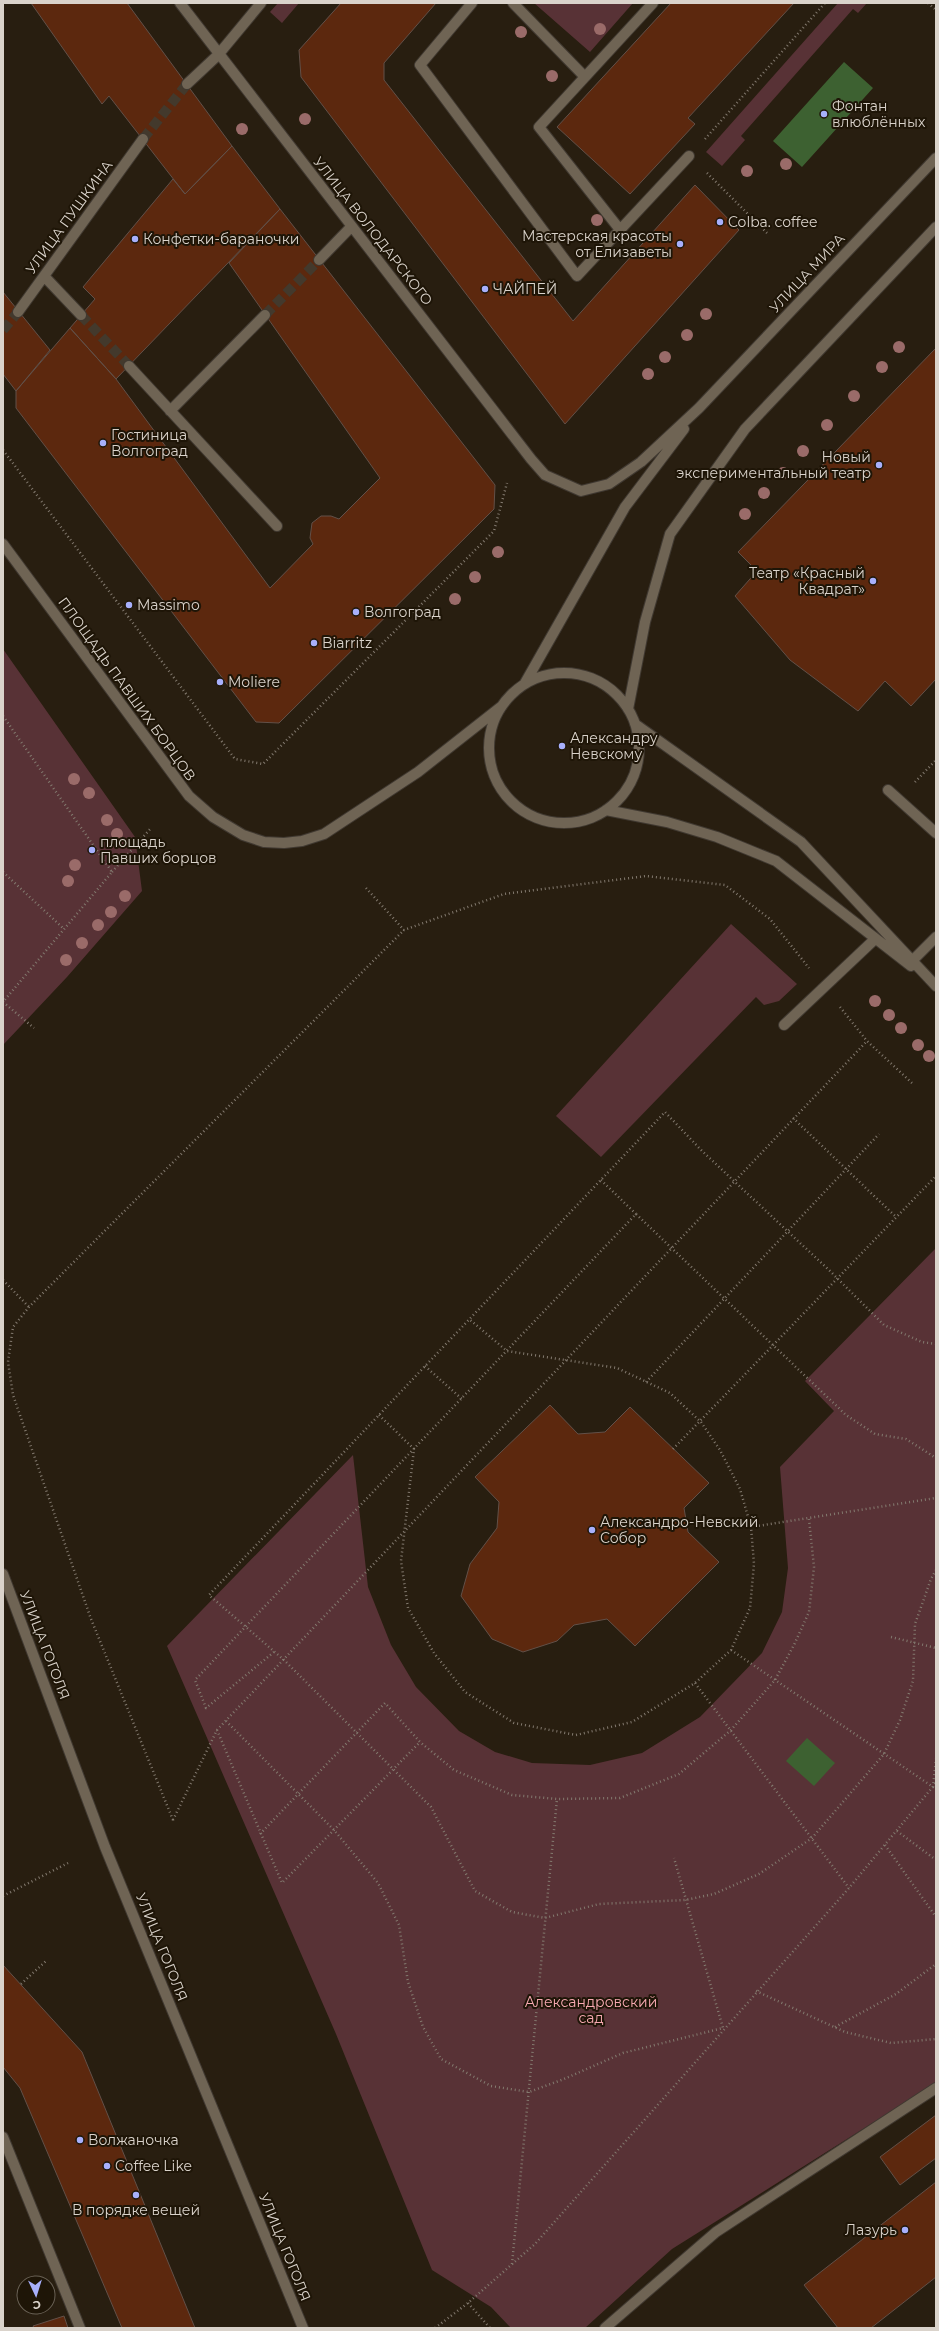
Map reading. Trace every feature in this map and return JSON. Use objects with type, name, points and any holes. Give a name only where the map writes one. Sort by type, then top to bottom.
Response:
[{"type":"street","name":"УЛИЦА ВОЛОДАРСКОГО","points":[[180,3],[218,55],[351,227],[545,475],[581,491],[609,484],[641,462],[699,408]]},
{"type":"street","points":[[187,84],[218,55],[261,3]]},
{"type":"street","points":[[472,3],[420,65],[577,276],[621,231],[689,156]]},
{"type":"street","points":[[513,3],[585,77]]},
{"type":"street","points":[[621,231],[539,127],[653,3]]},
{"type":"street","name":"УЛИЦА ПУШКИНА","points":[[18,312],[144,139]]},
{"type":"street","name":"УЛИЦА МИРА","points":[[699,408],[936,158]]},
{"type":"street","points":[[319,260],[351,227]]},
{"type":"street","points":[[628,709],[645,622],[670,534],[745,429],[936,227]]},
{"type":"street","points":[[44,276],[81,315]]},
{"type":"street","points":[[170,411],[265,315]]},
{"type":"street","points":[[129,366],[277,526]]},
{"type":"street","points":[[525,683],[625,507],[699,408]]},
{"type":"street","name":"ПЛОЩАДЬ ПАВШИХ БОРЦОВ","points":[[3,544],[189,796],[213,817],[243,835],[264,842],[284,843],[324,834],[418,772],[502,706]]},
{"type":"street","points":[[562,673],[582,675],[600,682],[616,694],[628,709],[635,724],[639,743],[638,762],[632,780],[621,797],[606,810],[577,822],[545,821],[517,806],[505,795],[496,782],[491,767],[488,743],[494,720],[512,693],[525,683],[543,676],[562,673]]},
{"type":"street","points":[[635,724],[801,842],[935,986]]},
{"type":"street","points":[[888,790],[936,833]]},
{"type":"street","points":[[606,810],[667,822],[717,837],[776,861],[935,986]]},
{"type":"street","points":[[912,961],[936,937]]},
{"type":"street","points":[[784,1025],[875,939]]},
{"type":"street","name":"УЛИЦА ГОГОЛЯ","points":[[3,1574],[105,1847],[303,2328]]},
{"type":"street","points":[[605,2328],[716,2232],[936,2088]]},
{"type":"street","points":[[3,2137],[80,2328]]},
{"type":"path","points":[[767,233],[689,156],[825,3]]},
{"type":"path","points":[[928,3],[936,10]]},
{"type":"path","points":[[3,450],[235,759],[263,764],[494,530],[507,483]]},
{"type":"path","points":[[3,716],[112,872]]},
{"type":"path","points":[[34,1028],[3,1002],[151,828]]},
{"type":"path","points":[[3,872],[64,929]]},
{"type":"path","points":[[867,1041],[217,1730],[172,1820],[91,1619],[13,1395],[8,1362],[13,1327],[30,1307],[404,930],[504,894],[646,876],[725,885],[770,919],[867,1041],[912,1083]]},
{"type":"path","points":[[366,888],[404,930]]},
{"type":"path","points":[[936,1344],[922,1342],[884,1325],[734,1182],[665,1112],[209,1595],[245,1628],[284,1660],[394,1768],[431,1807],[475,1891],[512,1912],[545,1918],[599,1904],[685,1900],[714,1894],[759,1874],[812,1838],[884,1754],[900,1720],[913,1680],[915,1624],[931,1579],[936,1570]]},
{"type":"path","points":[[794,1118],[896,1217]]},
{"type":"path","points":[[646,1382],[879,1134]]},
{"type":"path","points":[[673,1449],[936,1176]]},
{"type":"path","points":[[601,1180],[846,1415],[875,1434],[906,1438],[936,1458]]},
{"type":"path","points":[[274,1652],[206,1708],[195,1680],[636,1214]]},
{"type":"path","points":[[3,1280],[30,1307]]},
{"type":"path","points":[[414,1449],[401,1561],[408,1608],[434,1653],[465,1692],[514,1723],[576,1735],[632,1722],[695,1683],[731,1650],[750,1608],[754,1564],[751,1527],[740,1490],[720,1450],[700,1422],[670,1393],[617,1368],[507,1351],[469,1319]]},
{"type":"path","points":[[425,1366],[462,1399]]},
{"type":"path","points":[[379,1415],[414,1449]]},
{"type":"path","points":[[751,1527],[936,1498]]},
{"type":"path","points":[[260,1834],[385,1703],[420,1742],[454,1770],[512,1795],[556,1799],[620,1798],[679,1774],[731,1730],[775,1680],[794,1645],[808,1612],[814,1567],[809,1519]]},
{"type":"path","points":[[891,1637],[936,1648]]},
{"type":"path","points":[[731,1650],[933,1787]]},
{"type":"path","points":[[695,1683],[848,1888]]},
{"type":"path","points":[[226,1721],[334,1830],[378,1883],[399,1925],[408,1982],[423,2027],[442,2058],[490,2086],[529,2092],[564,2079],[623,2053],[724,2028]]},
{"type":"path","points":[[217,1730],[282,1883],[420,1742]]},
{"type":"path","points":[[933,1787],[936,1759]]},
{"type":"path","points":[[436,2328],[468,2303],[536,2244],[756,1991],[848,1888],[936,1783]]},
{"type":"path","points":[[512,2264],[556,1799]]},
{"type":"path","points":[[897,1831],[936,1860]]},
{"type":"path","points":[[885,1845],[936,1917]]},
{"type":"path","points":[[674,1858],[685,1900],[724,2028]]},
{"type":"path","points":[[3,1896],[68,1863]]},
{"type":"path","points":[[21,1984],[46,1960]]},
{"type":"path","points":[[835,2027],[896,1994],[936,1964]]},
{"type":"path","points":[[756,1991],[845,2032],[891,2043],[936,2039]]},
{"type":"path","points":[[468,2303],[490,2328]]},
{"type":"green space","points":[[278,3],[299,3],[282,23],[270,12]]},
{"type":"green space","points":[[534,3],[633,3],[590,52]]},
{"type":"green space","points":[[838,3],[867,3],[858,13],[853,9],[741,136],[745,140],[722,166],[706,152]]},
{"type":"green space","name":"площадь Павших борцов","points":[[3,649],[135,837],[142,891],[67,977],[3,1045]]},
{"type":"green space","points":[[731,924],[797,984],[779,1001],[764,1005],[756,997],[601,1157],[556,1116]]},
{"type":"green space","name":"Александровский сад","points":[[936,1248],[936,2083],[672,2249],[585,2328],[511,2328],[491,2307],[432,2270],[336,2034],[167,1646],[353,1455],[368,1587],[391,1645],[416,1687],[459,1731],[495,1752],[532,1763],[590,1765],[642,1753],[700,1717],[762,1653],[782,1612],[788,1568],[780,1467],[834,1411],[805,1381]]},
{"type":"shaded area","name":"Фонтан влюблённых","points":[[844,62],[873,88],[802,167],[773,141]]},
{"type":"shaded area","points":[[807,1738],[835,1763],[814,1786],[786,1761]]},
{"type":"building","points":[[31,3],[127,3],[232,146],[185,194],[109,96],[102,104]]},
{"type":"building","points":[[341,3],[436,3],[384,63],[384,80],[573,321],[695,185],[739,230],[565,424],[301,77],[299,50]]},
{"type":"building","points":[[671,3],[794,3],[688,118],[695,124],[630,194],[557,127]]},
{"type":"building","points":[[232,146],[280,209],[116,379],[70,328],[95,299],[83,287],[173,179],[185,194]]},
{"type":"building","name":"Гостиница Волгоград","points":[[280,209],[495,485],[494,509],[279,723],[256,722],[16,408],[16,391],[70,328],[116,379],[270,588],[313,544],[310,538],[312,523],[321,516],[331,516],[339,519],[380,478],[229,263]]},
{"type":"building","points":[[3,292],[50,350],[16,391],[3,374]]},
{"type":"building","name":"Новый экспериментальный театр","points":[[936,348],[936,679],[911,706],[885,681],[858,711],[790,660],[735,596],[757,571],[738,552]]},
{"type":"building","name":"Александро-Невский Собор","points":[[550,1405],[578,1434],[605,1432],[630,1407],[709,1483],[684,1508],[688,1532],[719,1562],[635,1646],[607,1619],[574,1625],[557,1641],[523,1652],[492,1639],[461,1596],[470,1564],[497,1528],[499,1502],[475,1477]]},
{"type":"building","name":"Волжаночка","points":[[3,1965],[82,2052],[195,2328],[122,2328],[20,2088],[3,2067]]},
{"type":"building","points":[[936,2115],[936,2158],[900,2185],[880,2157]]},
{"type":"building","name":"Лазурь","points":[[936,2182],[936,2277],[871,2328],[838,2328],[804,2285]]},
{"type":"building","points":[[64,2316],[68,2328],[34,2328],[33,2326]]},
{"type":"tunnel","points":[[143,139],[187,84]]},
{"type":"tunnel","points":[[265,315],[319,260]]},
{"type":"tunnel","points":[[3,330],[18,312]]},
{"type":"tunnel","points":[[81,315],[129,366]]},
{"type":"place","name":"Фонтан влюблённых","points":[[824,114]]},
{"type":"place","name":"Colba. coffee","points":[[720,222]]},
{"type":"place","name":"Конфетки-бараночки","points":[[135,239]]},
{"type":"place","name":"Мастерская красоты от Елизаветы","points":[[680,244]]},
{"type":"place","name":"ЧАЙПЕЙ","points":[[485,289]]},
{"type":"place","name":"Гостиница Волгоград","points":[[103,443]]},
{"type":"place","name":"Новый экспериментальный театр","points":[[879,465]]},
{"type":"place","name":"Театр «Красный Квадрат»","points":[[873,581]]},
{"type":"place","name":"Massimo","points":[[129,605]]},
{"type":"place","name":"Волгоград","points":[[356,612]]},
{"type":"place","name":"Biarritz","points":[[314,643]]},
{"type":"place","name":"Moliere","points":[[220,682]]},
{"type":"place","name":"Александру Невскому","points":[[562,746]]},
{"type":"place","name":"площадь Павших борцов","points":[[92,850]]},
{"type":"place","name":"Александро-Невский Собор","points":[[592,1530]]},
{"type":"place","name":"Волжаночка","points":[[80,2140]]},
{"type":"place","name":"Coffee Like","points":[[107,2166]]},
{"type":"place","name":"В порядке вещей","points":[[136,2195]]},
{"type":"place","name":"Лазурь","points":[[905,2230]]}]
